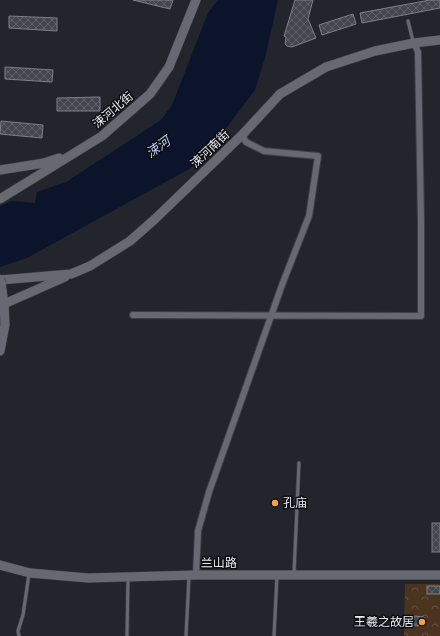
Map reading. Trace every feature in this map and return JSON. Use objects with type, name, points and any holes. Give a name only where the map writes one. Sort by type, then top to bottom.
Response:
[{"type":"main road","name":"涑河北街","points":[[0,199],[102,136],[150,94],[169,67],[196,0]]},
{"type":"main road","name":"涑河南街","points":[[0,281],[36,276],[71,274],[90,266],[135,237],[242,135],[280,94],[326,67],[375,51],[414,43],[440,40]]},
{"type":"main road","points":[[0,170],[44,163],[74,153]]},
{"type":"main road","points":[[0,175],[23,171],[28,172],[29,175],[27,182]]},
{"type":"main road","points":[[4,301],[90,266]]},
{"type":"main road","points":[[4,301],[39,285],[40,281],[36,276]]},
{"type":"main road","points":[[0,281],[4,301],[5,325],[0,344]]},
{"type":"main road","name":"兰山路","points":[[0,565],[30,573],[88,578],[277,574],[440,575]]},
{"type":"street","points":[[132,315],[421,316],[418,52],[414,43]]},
{"type":"street","points":[[193,575],[198,531],[209,492],[271,316],[309,216],[318,156],[264,151],[246,142],[242,135]]},
{"type":"lane","points":[[408,21],[414,43]]},
{"type":"lane","points":[[294,574],[299,463]]},
{"type":"lane","points":[[19,636],[18,631],[23,615],[30,573]]},
{"type":"lane","points":[[274,636],[277,574]]},
{"type":"lane","points":[[186,636],[193,575]]},
{"type":"lane","points":[[127,636],[128,576]]},
{"type":"green space","name":"王羲之故居","points":[[405,584],[440,584],[440,636],[404,636]]},
{"type":"water","name":"涑河","points":[[218,0],[278,0],[265,58],[255,90],[221,135],[191,168],[27,258],[0,267],[0,206],[11,201],[35,203],[37,192],[66,182],[161,120],[172,105],[208,13]]},
{"type":"building","points":[[133,0],[173,0],[170,9]]},
{"type":"building","points":[[295,0],[313,0],[308,19],[316,38],[292,47],[285,44],[286,37],[284,36]]},
{"type":"building","points":[[430,0],[440,0],[440,8],[362,23],[360,13]]},
{"type":"building","points":[[353,14],[356,24],[322,35],[319,25]]},
{"type":"building","points":[[9,16],[57,18],[57,31],[9,28]]},
{"type":"building","points":[[5,67],[53,70],[52,82],[5,79]]},
{"type":"building","points":[[100,97],[100,111],[57,111],[57,98]]},
{"type":"building","points":[[1,121],[43,125],[42,138],[0,134]]},
{"type":"building","points":[[432,523],[440,523],[440,552],[432,552]]},
{"type":"building","points":[[427,586],[440,586],[440,594],[427,594]]},
{"type":"building","points":[[414,616],[424,617],[424,626],[413,625]]},
{"type":"place","name":"孔庙","points":[[275,503]]},
{"type":"place","name":"王羲之故居","points":[[422,622]]}]
